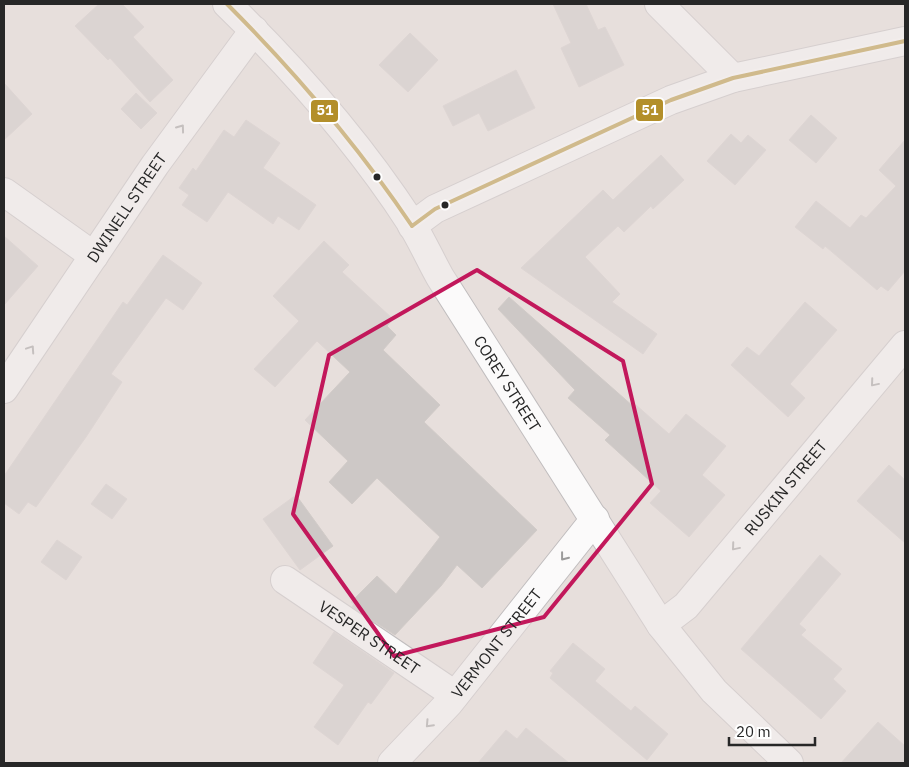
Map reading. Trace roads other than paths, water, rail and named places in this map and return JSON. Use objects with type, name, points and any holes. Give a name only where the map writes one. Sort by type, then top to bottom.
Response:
[{"type":"street","name":"COREY STREET","points":[[227,4],[254,30],[342,128],[412,226],[440,277],[661,625],[714,691],[789,763]]},
{"type":"street","points":[[659,4],[733,78]]},
{"type":"street","name":"DWINELL STREET","points":[[4,389],[155,164],[254,30]]},
{"type":"street","points":[[412,226],[435,209],[671,100],[733,78],[841,53],[905,41]]},
{"type":"street","points":[[4,192],[94,256]]},
{"type":"street","name":"RUSKIN STREET","points":[[661,625],[686,606],[905,345]]},
{"type":"street","name":"VERMONT STREET","points":[[392,763],[455,695],[595,519]]},
{"type":"street","name":"VESPER STREET","points":[[284,580],[455,695]]}]
